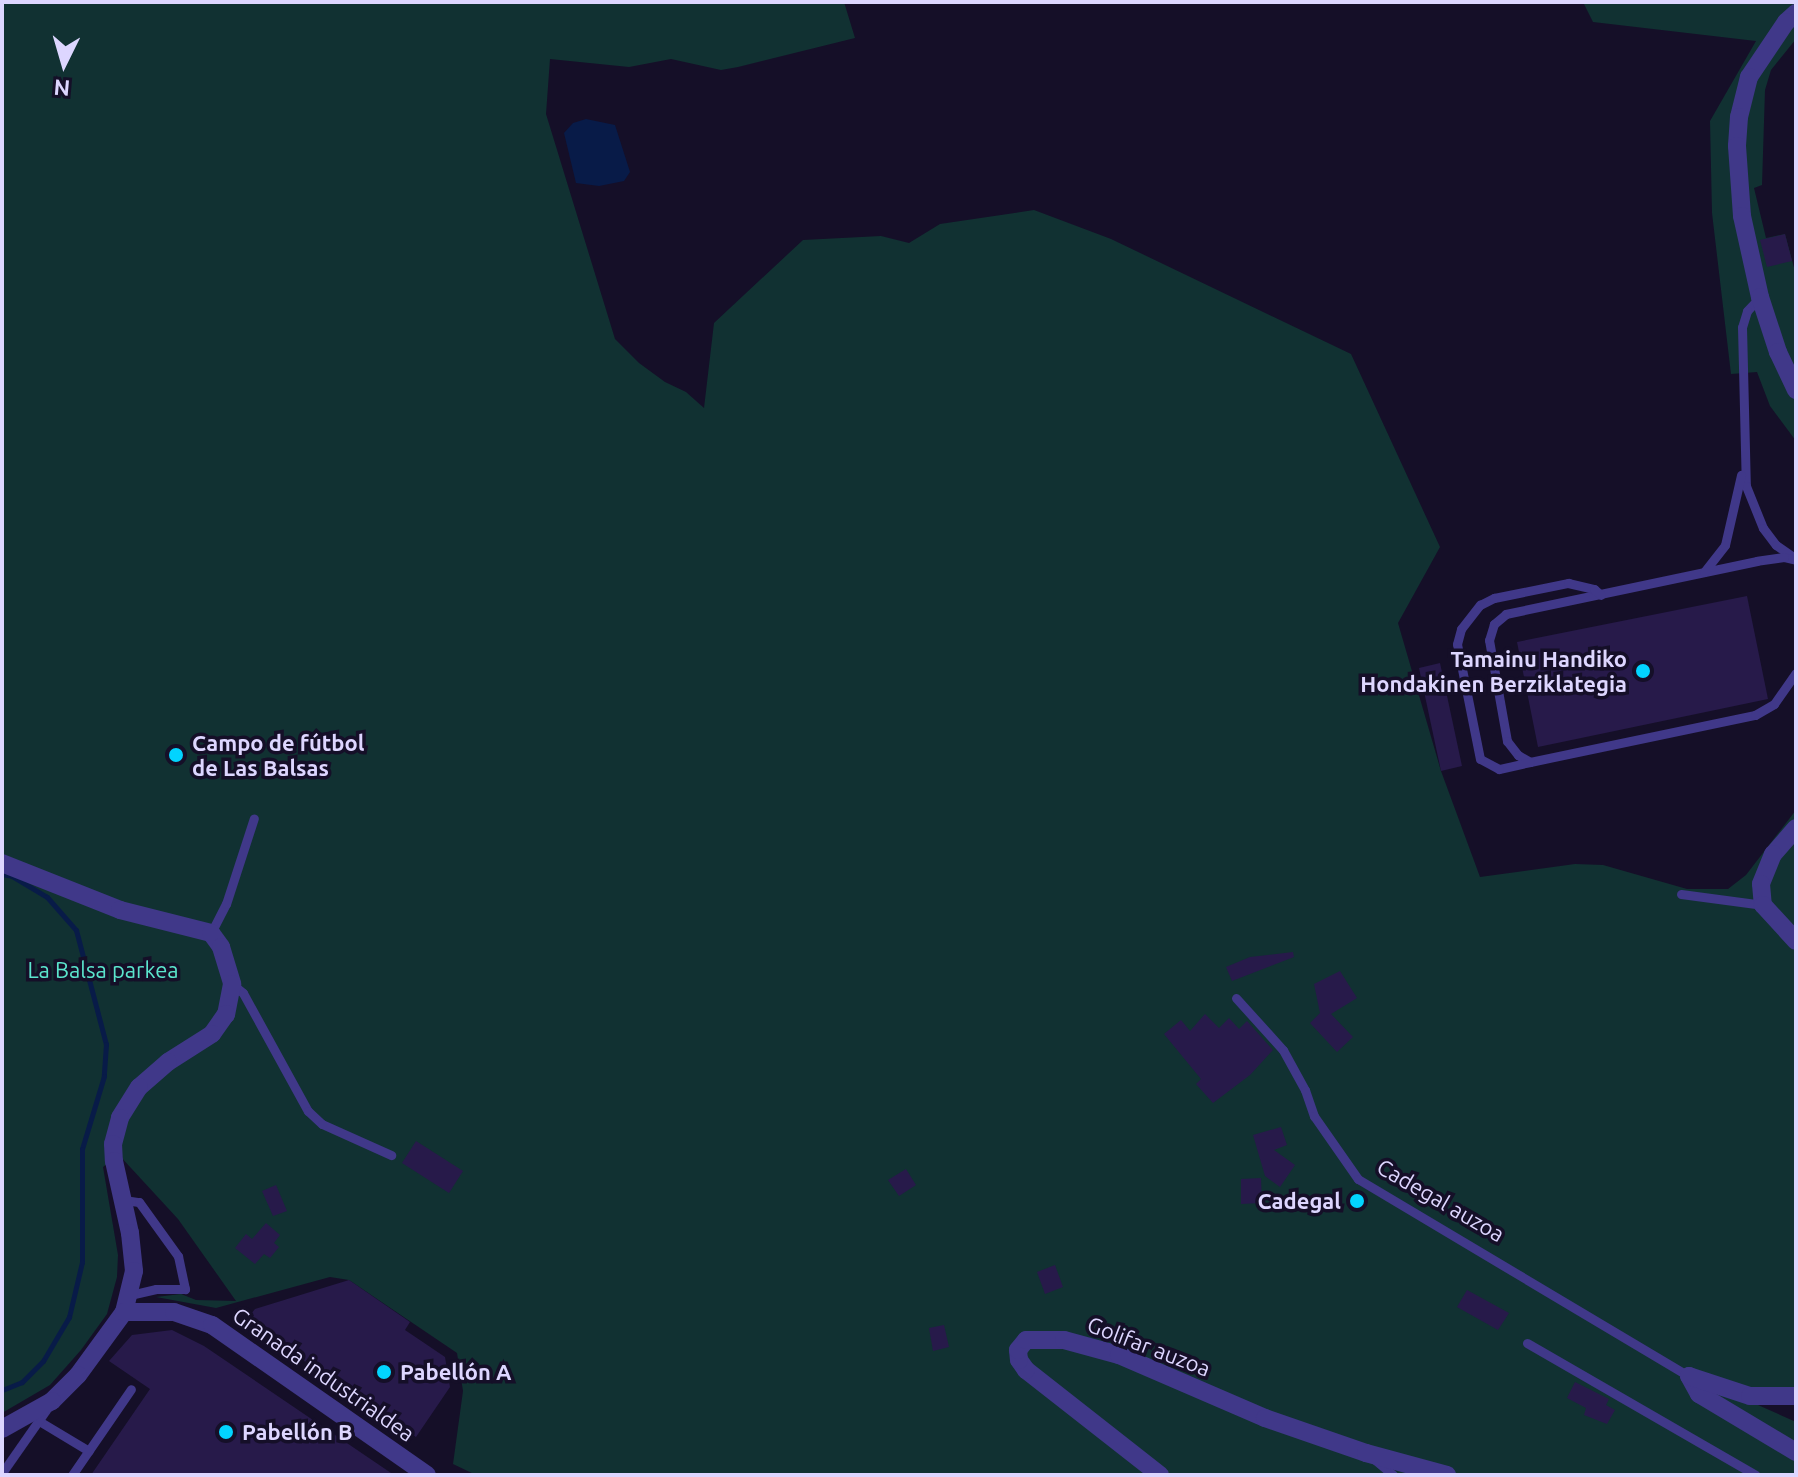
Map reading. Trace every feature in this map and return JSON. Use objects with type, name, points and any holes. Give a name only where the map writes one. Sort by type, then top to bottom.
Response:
[{"type":"street","points":[[1796,13],[1786,22],[1749,77],[1739,117],[1742,216],[1760,297],[1778,352],[1796,390]]},
{"type":"street","points":[[1796,828],[1773,854],[1761,884],[1763,905],[1796,941]]},
{"type":"street","points":[[2,863],[120,910],[211,933],[221,947],[232,984],[226,1014],[212,1034],[168,1062],[139,1087],[120,1118],[113,1152],[124,1200],[134,1271],[127,1304],[78,1375],[52,1401],[2,1429]]},
{"type":"street","name":"Granada industrialdea","points":[[127,1304],[174,1312],[212,1325],[427,1475]]},
{"type":"street","name":"Golifar auzoa","points":[[1160,1475],[1026,1370],[1019,1360],[1018,1350],[1026,1340],[1064,1340],[1119,1355],[1265,1418],[1366,1453],[1447,1475]]},
{"type":"street","name":"Cadegal auzoa","points":[[1689,1376],[1750,1396],[1796,1396]]},
{"type":"street","name":"Cadegal auzoa","points":[[1689,1376],[1699,1394],[1796,1452]]},
{"type":"lane","points":[[1760,297],[1747,311],[1742,327],[1743,464],[1746,486],[1763,528],[1776,545],[1796,560]]},
{"type":"lane","points":[[1703,573],[1725,545],[1743,464]]},
{"type":"lane","points":[[1530,762],[1518,755],[1507,741],[1489,640],[1494,624],[1506,614],[1784,557],[1796,560]]},
{"type":"lane","points":[[1601,595],[1594,589],[1568,583],[1494,598],[1480,605],[1461,629],[1457,644],[1480,759],[1499,769],[1755,715],[1774,704],[1796,673]]},
{"type":"lane","points":[[211,933],[226,904],[254,818]]},
{"type":"lane","points":[[1681,894],[1763,905]]},
{"type":"lane","points":[[232,984],[243,993],[308,1111],[322,1124],[391,1155]]},
{"type":"lane","name":"Cadegal auzoa","points":[[1236,998],[1283,1050],[1305,1090],[1314,1116],[1358,1179],[1689,1376]]},
{"type":"lane","points":[[124,1200],[139,1202],[178,1256],[185,1289],[156,1289],[127,1304]]},
{"type":"lane","points":[[1527,1343],[1756,1475]]},
{"type":"lane","points":[[72,1475],[131,1389]]},
{"type":"lane","points":[[2,1473],[52,1401]]},
{"type":"lane","points":[[39,1421],[89,1451]]},
{"type":"lane","points":[[1366,1453],[1393,1475]]},
{"type":"green space","name":"La Balsa parkea","points":[[2,2],[844,2],[855,38],[738,67],[721,70],[671,59],[629,67],[550,59],[546,114],[615,339],[639,363],[665,382],[686,392],[704,408],[714,323],[803,240],[881,236],[909,243],[940,224],[1034,210],[1111,239],[1351,354],[1440,547],[1398,623],[1441,771],[1480,877],[1575,864],[1603,865],[1687,889],[1728,889],[1746,875],[1796,810],[1796,1405],[1758,1405],[1796,1422],[1796,1475],[476,1475],[453,1464],[463,1391],[457,1353],[349,1280],[330,1277],[216,1308],[156,1297],[181,1294],[196,1300],[236,1301],[178,1219],[119,1155],[103,1167],[118,1255],[117,1277],[107,1314],[50,1385],[2,1413]]},
{"type":"green space","points":[[1583,2],[1796,2],[1796,39],[1771,70],[1765,90],[1762,185],[1754,188],[1766,238],[1785,234],[1796,275],[1796,441],[1770,406],[1757,372],[1731,374],[1712,213],[1710,121],[1756,41],[1593,22]]},
{"type":"water","points":[[586,119],[615,125],[630,172],[624,181],[599,186],[576,183],[564,133],[573,123]]},
{"type":"building","points":[[1785,234],[1792,261],[1767,267],[1760,240]]},
{"type":"building","name":"Tamainu Handiko Hondakinen Berziklategia","points":[[1747,596],[1768,699],[1538,747],[1517,642]]},
{"type":"building","points":[[1440,663],[1462,766],[1441,771],[1419,668]]},
{"type":"building","points":[[1293,952],[1294,957],[1232,981],[1226,967],[1250,957]]},
{"type":"building","points":[[1340,971],[1357,998],[1331,1014],[1353,1037],[1337,1052],[1310,1023],[1320,1013],[1314,984]]},
{"type":"building","points":[[1205,1014],[1219,1028],[1229,1018],[1239,1029],[1247,1021],[1273,1050],[1250,1075],[1213,1103],[1196,1084],[1201,1079],[1164,1034],[1181,1020],[1190,1031]]},
{"type":"building","points":[[1281,1127],[1287,1145],[1274,1150],[1295,1165],[1280,1187],[1265,1176],[1253,1135]]},
{"type":"building","points":[[416,1141],[463,1171],[449,1193],[402,1163]]},
{"type":"building","points":[[906,1169],[916,1185],[899,1196],[888,1180]]},
{"type":"building","points":[[1261,1178],[1262,1203],[1241,1204],[1241,1179]]},
{"type":"building","points":[[276,1185],[287,1211],[273,1216],[262,1191]]},
{"type":"building","points":[[266,1223],[280,1235],[274,1243],[279,1247],[270,1258],[264,1254],[255,1264],[235,1248],[246,1234],[252,1239]]},
{"type":"building","points":[[1055,1265],[1063,1287],[1045,1294],[1037,1272]]},
{"type":"building","name":"Pabellón A","points":[[349,1280],[410,1322],[405,1330],[445,1357],[450,1387],[416,1437],[254,1327],[250,1315],[255,1309]]},
{"type":"building","points":[[1467,1290],[1509,1313],[1498,1330],[1457,1307]]},
{"type":"building","points":[[944,1325],[949,1347],[933,1351],[929,1328]]},
{"type":"building","name":"Pabellón B","points":[[172,1330],[204,1346],[394,1475],[91,1475],[150,1389],[109,1361],[132,1335]]},
{"type":"building","points":[[1575,1382],[1609,1399],[1606,1405],[1615,1410],[1607,1424],[1584,1415],[1586,1408],[1567,1398]]},
{"type":"waterway","points":[[2,874],[12,876],[47,897],[76,930],[106,1044],[104,1076],[82,1149],[82,1262],[69,1317],[43,1361],[22,1382],[2,1390]]},
{"type":"place","name":"Tamainu Handiko Hondakinen Berziklategia","points":[[1643,671]]},
{"type":"place","name":"Campo de fútbol de Las Balsas","points":[[176,755]]},
{"type":"place","name":"Cadegal","points":[[1357,1201]]},
{"type":"place","name":"Pabellón A","points":[[384,1372]]},
{"type":"place","name":"Pabellón B","points":[[226,1432]]}]
